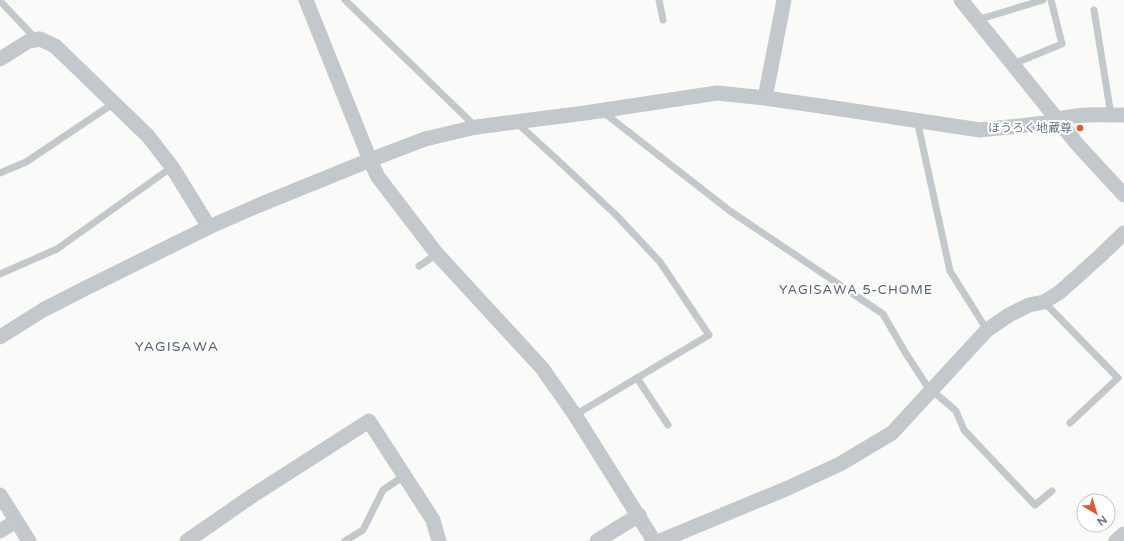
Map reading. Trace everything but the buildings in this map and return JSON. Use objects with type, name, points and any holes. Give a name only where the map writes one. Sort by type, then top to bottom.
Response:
[{"type":"street","points":[[306,0],[378,177],[437,254],[542,368],[575,415],[654,541]]},
{"type":"street","points":[[765,98],[784,0]]},
{"type":"street","points":[[961,0],[1077,144],[1124,195]]},
{"type":"street","points":[[0,59],[29,41],[40,39],[55,46],[148,136],[172,167],[209,227]]},
{"type":"street","points":[[0,337],[36,314],[62,300],[209,227],[256,206],[370,160],[425,140],[476,127],[602,111],[717,92],[980,130],[1046,123],[1056,118],[1073,116],[1117,115]]},
{"type":"street","points":[[660,541],[788,488],[840,464],[892,433],[987,330],[1009,315],[1029,305],[1044,302],[1060,292],[1124,233]]},
{"type":"street","points":[[187,541],[252,496],[369,421],[433,520],[440,541]]},
{"type":"street","points":[[0,495],[29,541]]},
{"type":"street","points":[[597,541],[639,515]]},
{"type":"street","points":[[0,531],[16,521]]},
{"type":"street","points":[[1116,541],[1124,534]]},
{"type":"lane","points":[[345,0],[476,127]]},
{"type":"lane","points":[[659,0],[663,20]]},
{"type":"lane","points":[[977,20],[1043,0]]},
{"type":"lane","points":[[1013,64],[1062,44],[1051,0]]},
{"type":"lane","points":[[0,2],[36,40]]},
{"type":"lane","points":[[1094,10],[1117,115]]},
{"type":"lane","points":[[0,173],[26,162],[114,103]]},
{"type":"lane","points":[[602,111],[730,211],[884,314],[905,352],[927,386],[956,411],[964,430],[1035,505],[1052,491]]},
{"type":"lane","points":[[917,120],[950,272],[987,330]]},
{"type":"lane","points":[[516,122],[617,216],[660,262],[710,335],[575,415]]},
{"type":"lane","points":[[0,274],[57,249],[172,167]]},
{"type":"lane","points":[[419,266],[437,254]]},
{"type":"lane","points":[[1044,302],[1118,378],[1070,422]]},
{"type":"lane","points":[[637,378],[668,425]]},
{"type":"lane","points":[[345,541],[363,530],[383,490],[404,476]]},
{"type":"place","name":"ほうろく地蔵尊","points":[[1080,128]]},
{"type":"district","name":"YAGISAWA 5-CHOME","points":[[856,289]]},
{"type":"district","name":"YAGISAWA","points":[[177,346]]}]
